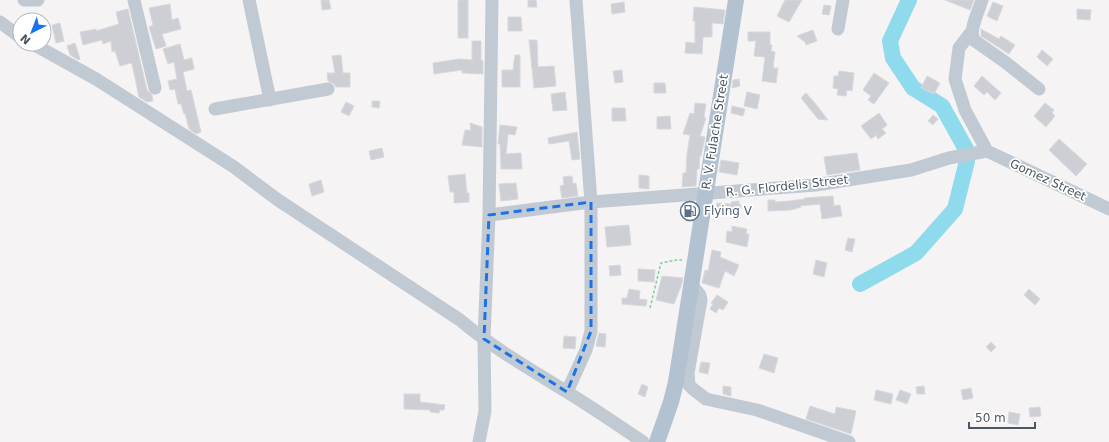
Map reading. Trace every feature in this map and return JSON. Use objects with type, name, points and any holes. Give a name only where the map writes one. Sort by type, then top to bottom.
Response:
[{"type":"main road","name":"R. V. Fulache Street","points":[[658,442],[676,382],[704,194],[736,0]]},
{"type":"street","points":[[24,0],[38,0]]},
{"type":"street","points":[[134,0],[155,88]]},
{"type":"street","points":[[249,0],[270,100]]},
{"type":"street","points":[[479,442],[485,411],[484,339],[489,215],[492,0]]},
{"type":"street","points":[[568,392],[586,350],[591,331],[591,202],[576,0]]},
{"type":"street","points":[[838,30],[843,0]]},
{"type":"street","points":[[982,0],[972,31],[972,38],[1039,89]]},
{"type":"street","points":[[0,22],[12,31]]},
{"type":"street","points":[[972,31],[959,48],[955,79],[964,110],[987,151]]},
{"type":"street","points":[[47,52],[96,79],[234,167],[278,200],[460,320],[510,357],[568,392],[644,442]]},
{"type":"street","points":[[215,109],[328,89]]},
{"type":"street","name":"R. G. Flordelis Street","points":[[489,215],[591,202],[816,185],[911,170],[949,158],[987,151]]},
{"type":"street","name":"Gomez Street","points":[[987,151],[1109,209]]},
{"type":"street","points":[[691,286],[700,295],[701,300],[688,373],[689,384],[692,390],[706,399],[757,410],[849,442]]},
{"type":"path","points":[[650,308],[661,263],[676,260],[694,261]]},
{"type":"highlighted area","points":[[591,202],[591,331],[567,392],[484,339],[489,215]]},
{"type":"building","points":[[321,0],[329,0],[331,9],[322,10]]},
{"type":"building","points":[[458,0],[468,0],[468,38],[458,38]]},
{"type":"building","points":[[528,0],[536,0],[537,7],[528,7]]},
{"type":"building","points":[[785,0],[802,0],[789,22],[777,16]]},
{"type":"building","points":[[945,0],[974,0],[970,10]]},
{"type":"building","points":[[624,2],[625,12],[612,14],[611,4]]},
{"type":"building","points":[[993,2],[1003,6],[997,21],[987,16]]},
{"type":"building","points":[[170,4],[172,20],[178,18],[181,29],[162,34],[166,46],[156,49],[149,27],[153,25],[149,8]]},
{"type":"building","points":[[824,5],[831,6],[829,15],[822,14]]},
{"type":"building","points":[[694,7],[725,10],[723,24],[712,23],[712,37],[703,37],[702,54],[685,53],[686,42],[695,43],[695,21],[693,21]]},
{"type":"building","points":[[128,9],[147,90],[152,95],[153,101],[147,102],[139,97],[132,64],[120,66],[115,51],[112,52],[111,41],[103,44],[102,40],[83,45],[80,32],[96,29],[96,31],[119,24],[116,12]]},
{"type":"building","points":[[1077,9],[1091,10],[1090,20],[1077,19]]},
{"type":"building","points":[[508,17],[521,17],[522,31],[508,31]]},
{"type":"building","points":[[60,23],[64,41],[56,43],[52,25]]},
{"type":"building","points":[[981,29],[999,39],[1001,36],[1015,45],[1009,54],[981,36]]},
{"type":"building","points":[[813,30],[817,41],[806,45],[805,42],[797,36]]},
{"type":"building","points":[[748,32],[770,32],[770,45],[772,45],[771,51],[775,52],[773,68],[778,68],[776,83],[762,81],[765,57],[754,56],[756,41],[748,41]]},
{"type":"building","points":[[529,40],[537,40],[538,67],[554,66],[556,86],[534,88]]},
{"type":"building","points":[[472,41],[481,41],[483,74],[462,73],[462,70],[434,74],[433,63],[459,59],[472,60]]},
{"type":"building","points":[[75,43],[80,59],[78,60],[70,55],[67,46]]},
{"type":"building","points":[[180,44],[184,60],[192,58],[194,69],[183,72],[187,91],[191,90],[201,132],[196,134],[189,129],[185,113],[184,114],[181,104],[178,104],[175,89],[170,90],[168,81],[177,79],[174,62],[168,64],[163,49]]},
{"type":"building","points":[[1042,50],[1053,59],[1047,66],[1037,57]]},
{"type":"building","points":[[341,55],[343,73],[350,73],[350,87],[336,87],[328,81],[327,73],[335,73],[332,56]]},
{"type":"building","points":[[515,55],[520,55],[520,87],[502,87],[502,70],[513,70]]},
{"type":"building","points":[[622,70],[623,82],[615,83],[613,71]]},
{"type":"building","points":[[839,71],[854,73],[852,91],[847,90],[846,96],[837,95],[838,89],[833,88],[834,76],[838,76]]},
{"type":"building","points":[[874,73],[889,83],[874,104],[868,100],[871,96],[863,90]]},
{"type":"building","points":[[927,76],[940,83],[934,94],[921,88]]},
{"type":"building","points":[[982,76],[1001,93],[995,100],[987,92],[984,95],[974,86]]},
{"type":"building","points":[[739,79],[740,86],[732,88],[733,80]]},
{"type":"building","points":[[654,83],[665,83],[666,93],[654,93]]},
{"type":"building","points":[[565,92],[567,110],[553,111],[551,94]]},
{"type":"building","points":[[747,92],[760,95],[757,109],[744,106]]},
{"type":"building","points":[[806,93],[828,120],[818,119],[801,98]]},
{"type":"building","points":[[372,101],[380,101],[379,108],[372,107]]},
{"type":"building","points":[[346,102],[354,106],[349,116],[341,112]]},
{"type":"building","points":[[695,103],[706,104],[704,117],[706,118],[700,136],[705,137],[700,156],[699,169],[697,169],[696,186],[682,187],[683,173],[686,173],[690,135],[683,134],[690,113],[694,114]]},
{"type":"building","points":[[1045,103],[1054,110],[1052,113],[1055,116],[1046,127],[1034,116]]},
{"type":"building","points":[[732,106],[745,109],[743,116],[731,113]]},
{"type":"building","points":[[612,108],[625,108],[626,121],[612,121]]},
{"type":"building","points":[[879,113],[887,125],[882,129],[886,133],[878,139],[876,135],[871,139],[861,126]]},
{"type":"building","points":[[933,115],[938,119],[933,125],[928,121]]},
{"type":"building","points":[[670,116],[671,129],[657,129],[657,117]]},
{"type":"building","points":[[470,123],[482,127],[482,147],[462,145],[465,130],[471,130]]},
{"type":"building","points":[[500,125],[517,127],[515,135],[508,134],[506,154],[521,153],[522,169],[501,169],[500,144],[498,144]]},
{"type":"building","points":[[577,132],[580,159],[572,160],[569,141],[549,144],[548,138]]},
{"type":"building","points":[[1059,139],[1087,164],[1076,176],[1049,150]]},
{"type":"building","points":[[382,148],[384,157],[371,160],[369,151]]},
{"type":"building","points":[[857,153],[860,170],[827,175],[824,157]]},
{"type":"building","points":[[721,160],[739,163],[737,175],[719,172]]},
{"type":"building","points":[[465,174],[467,193],[469,193],[469,202],[454,203],[454,192],[450,192],[448,176]]},
{"type":"building","points":[[639,175],[649,176],[649,189],[639,188]]},
{"type":"building","points":[[572,176],[573,184],[576,183],[578,196],[562,198],[560,186],[564,185],[563,177]]},
{"type":"building","points":[[321,180],[324,192],[312,196],[309,184]]},
{"type":"building","points":[[516,183],[518,199],[501,201],[499,184]]},
{"type":"building","points":[[833,196],[834,206],[840,205],[842,216],[822,219],[820,204],[800,206],[801,207],[791,210],[768,211],[768,200],[775,200],[775,202]]},
{"type":"building","points":[[739,201],[741,209],[716,210],[717,203],[732,204],[731,202]]},
{"type":"building","points":[[629,225],[631,245],[607,247],[605,227]]},
{"type":"building","points":[[732,226],[747,229],[746,234],[749,234],[747,247],[726,242],[727,231],[732,232]]},
{"type":"building","points":[[848,238],[855,239],[852,252],[845,250]]},
{"type":"building","points":[[712,250],[721,252],[720,257],[739,265],[734,276],[725,271],[719,288],[702,283],[705,270],[708,271]]},
{"type":"building","points":[[816,260],[827,263],[824,277],[813,274]]},
{"type":"building","points":[[620,265],[621,275],[610,276],[609,266]]},
{"type":"building","points":[[638,269],[655,270],[654,282],[638,281]]},
{"type":"building","points":[[662,276],[683,278],[674,304],[656,300]]},
{"type":"building","points":[[629,289],[640,291],[639,299],[647,300],[646,306],[622,304],[622,298],[627,298]]},
{"type":"building","points":[[1029,289],[1040,299],[1035,305],[1024,295]]},
{"type":"building","points":[[717,295],[728,302],[723,310],[719,308],[716,313],[710,309],[713,304],[711,303]]},
{"type":"building","points":[[599,333],[606,334],[605,347],[596,346]]},
{"type":"building","points":[[564,336],[576,337],[575,349],[563,348]]},
{"type":"building","points":[[991,342],[996,347],[991,352],[986,347]]},
{"type":"building","points":[[764,354],[778,358],[774,373],[759,368]]},
{"type":"building","points":[[701,362],[710,363],[708,374],[699,372]]},
{"type":"building","points":[[642,384],[648,387],[645,397],[638,394]]},
{"type":"building","points":[[723,386],[731,387],[731,396],[723,394]]},
{"type":"building","points":[[924,386],[925,394],[917,394],[916,387]]},
{"type":"building","points":[[971,388],[973,398],[963,400],[961,390]]},
{"type":"building","points":[[876,390],[893,394],[891,404],[874,400]]},
{"type":"building","points":[[900,390],[911,394],[907,404],[896,400]]},
{"type":"building","points":[[404,394],[420,394],[420,402],[445,405],[444,410],[440,410],[439,413],[430,412],[430,410],[404,409]]},
{"type":"building","points":[[810,406],[835,414],[836,407],[856,411],[851,434],[806,419]]},
{"type":"building","points":[[1040,407],[1041,416],[1030,417],[1029,408]]},
{"type":"building","points":[[1009,412],[1020,414],[1018,425],[1008,423]]},
{"type":"waterway","points":[[909,0],[890,41],[893,58],[913,88],[942,106],[967,151]]},
{"type":"waterway","points":[[860,284],[916,253],[955,209],[967,161]]},
{"type":"place","name":"Flying V","points":[[690,211]]}]
